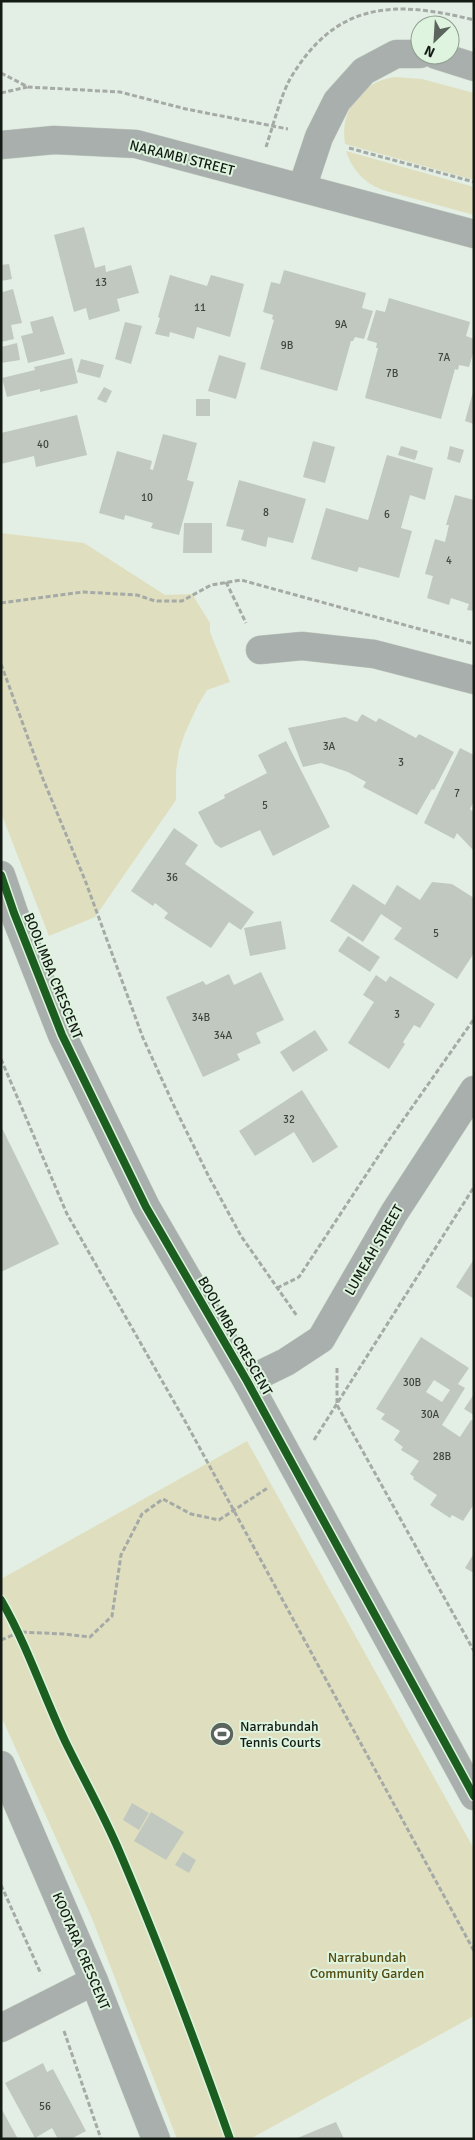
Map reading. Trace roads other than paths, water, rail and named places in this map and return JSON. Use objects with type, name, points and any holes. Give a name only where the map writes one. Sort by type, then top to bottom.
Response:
[{"type":"street","points":[[302,188],[319,137],[337,101],[364,71],[396,54],[410,54]]},
{"type":"street","points":[[460,63],[474,67]]},
{"type":"street","name":"NARAMBI STREET","points":[[1,145],[54,140],[136,144],[474,234]]},
{"type":"street","points":[[260,650],[302,646],[374,654],[474,680]]},
{"type":"street","name":"BOOLIMBA CRESCENT","points":[[1,875],[62,1034],[146,1207],[247,1381],[474,1796]]},
{"type":"street","name":"LUMEAH STREET","points":[[247,1381],[286,1362],[321,1339],[394,1213],[474,1090]]},
{"type":"street","name":"KOOTARA CRESCENT","points":[[1,1765],[94,1981],[156,2139]]},
{"type":"street","points":[[1,2028],[94,1981]]},
{"type":"place","name":"Narrabundah Tennis Courts","points":[[222,1734]]},
{"type":"park label","name":"Narrabundah Community Garden","points":[[367,1965]]}]
